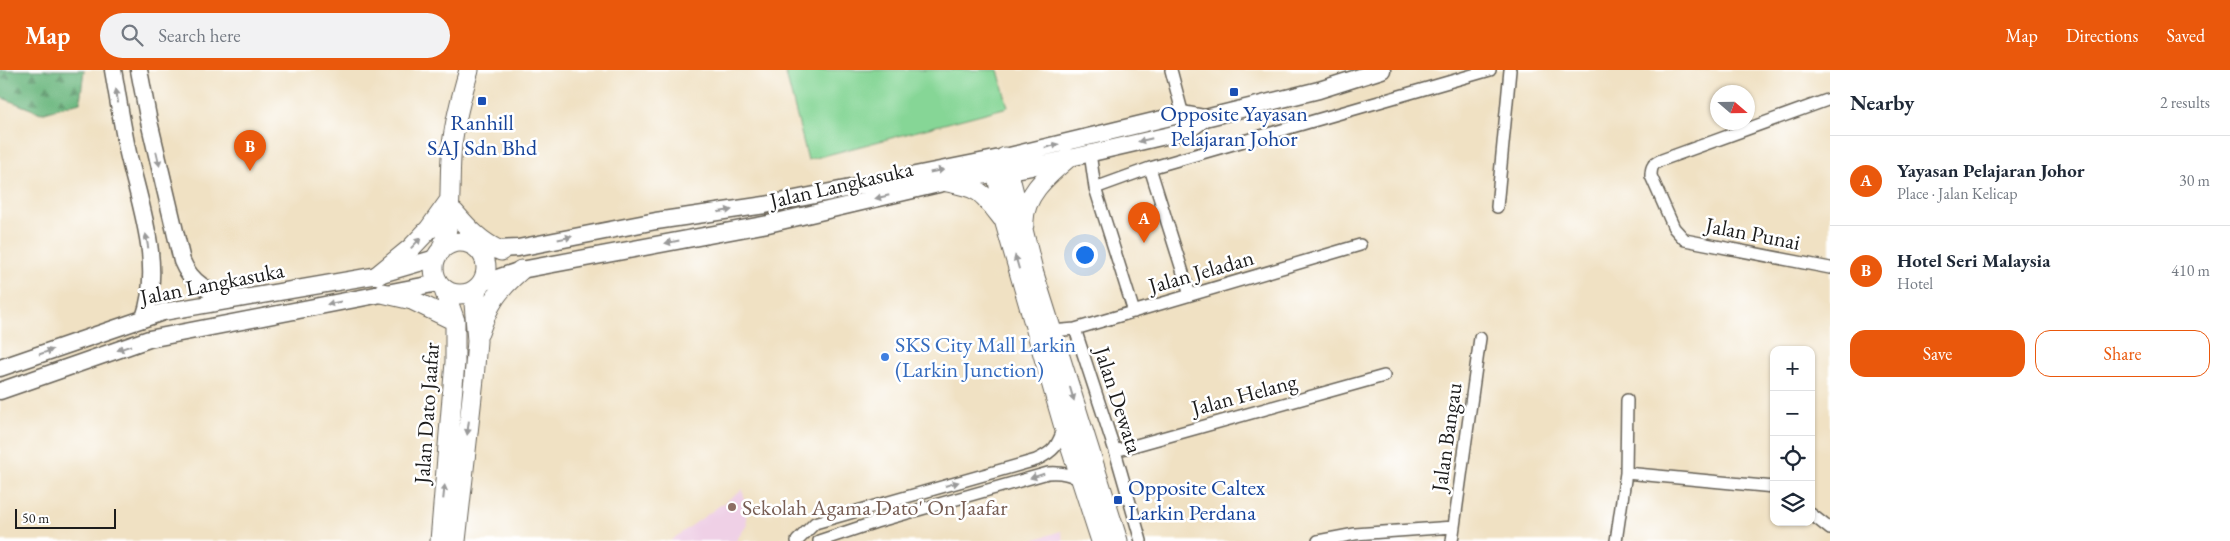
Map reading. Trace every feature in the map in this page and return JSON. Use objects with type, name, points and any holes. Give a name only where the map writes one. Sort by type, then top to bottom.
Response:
[{"type":"main road","points":[[113,70],[121,122],[144,220],[152,271],[152,290],[144,318]]},
{"type":"main road","points":[[139,70],[148,117],[186,272],[216,295],[257,296]]},
{"type":"main road","points":[[451,201],[458,224],[487,266],[480,286],[460,295],[452,294],[441,286],[435,275],[439,254],[448,229],[451,201],[452,145],[460,101],[469,70]]},
{"type":"main road","name":"Jalan Langkasuka","points":[[476,248],[501,251],[656,221],[765,205],[1001,165],[1068,158],[1187,131],[1205,118],[1319,90],[1382,70]]},
{"type":"main road","name":"Jalan Langkasuka","points":[[480,286],[521,270],[768,224],[947,182],[1183,114],[1205,118]]},
{"type":"main road","points":[[1024,236],[1023,216],[1029,201],[1048,175],[1068,158]]},
{"type":"main road","points":[[1001,165],[1006,223],[1064,427],[1101,541]]},
{"type":"main road","points":[[1001,165],[1118,541]]},
{"type":"main road","points":[[947,182],[971,186],[980,192],[1006,223]]},
{"type":"main road","points":[[451,201],[476,236],[501,251]]},
{"type":"main road","points":[[378,275],[411,248],[451,201]]},
{"type":"main road","points":[[439,254],[456,242],[476,248]]},
{"type":"main road","name":"Jalan Langkasuka","points":[[0,368],[144,318],[191,306],[378,275],[439,254]]},
{"type":"main road","points":[[476,341],[492,300],[500,288],[521,270]]},
{"type":"main road","points":[[0,391],[149,339],[382,293],[441,286]]},
{"type":"main road","name":"Jalan Dato Jaafar","points":[[440,541],[452,406],[455,321],[441,286]]},
{"type":"main road","name":"Jalan Dato Jaafar","points":[[456,541],[476,341],[474,303],[480,286]]},
{"type":"main road","points":[[382,293],[412,300],[455,321]]},
{"type":"street","points":[[1170,70],[1187,131]]},
{"type":"street","points":[[1095,188],[1150,168],[1490,70]]},
{"type":"street","points":[[1497,206],[1510,70]]},
{"type":"street","name":"Jalan Punai","points":[[1830,99],[1654,164],[1651,176],[1674,228],[1685,240],[1697,244],[1830,268]]},
{"type":"street","points":[[1090,153],[1095,188],[1134,312]]},
{"type":"street","points":[[1150,168],[1190,296]]},
{"type":"street","name":"Jalan Jeladan","points":[[1052,331],[1075,329],[1360,245]]},
{"type":"street","name":"Jalan Dewata","points":[[1075,329],[1115,451],[1141,541]]},
{"type":"street","name":"Jalan Bangau","points":[[1452,541],[1480,338]]},
{"type":"street","name":"Jalan Helang","points":[[1115,451],[1384,376]]},
{"type":"street","points":[[1616,541],[1626,473],[1627,400]]},
{"type":"street","points":[[797,541],[815,523],[1036,460],[1050,453],[1058,444],[1064,427]]},
{"type":"street","points":[[819,541],[876,522],[1048,473],[1060,472],[1072,475],[1083,482]]},
{"type":"street","points":[[1626,473],[1770,487]]},
{"type":"street","points":[[1815,517],[1830,529]]},
{"type":"street","points":[[1318,541],[1354,534],[1453,527]]},
{"type":"shaded area","name":"Sekolah Agama Dato' On Jaafar","points":[[743,489],[747,525],[736,541],[670,541]]},
{"type":"shaded area","points":[[1061,531],[1064,541],[1030,541]]},
{"type":"green space","points":[[0,70],[84,70],[80,102],[41,113],[0,97]]},
{"type":"green space","points":[[785,70],[998,70],[1008,107],[808,160]]},
{"type":"place","name":"Opposite Yayasan Pelajaran Johor","points":[[1234,92]]},
{"type":"place","name":"Ranhill SAJ Sdn Bhd","points":[[482,101]]},
{"type":"place","name":"Hotel Seri Malaysia","points":[[250,171]]},
{"type":"place","name":"Yayasan Pelajaran Johor","points":[[1144,243]]},
{"type":"place","name":"SKS City Mall Larkin (Larkin Junction)","points":[[885,357]]},
{"type":"place","name":"Opposite Caltex Larkin Perdana","points":[[1118,500]]},
{"type":"place","name":"Sekolah Agama Dato' On Jaafar","points":[[732,507]]}]
